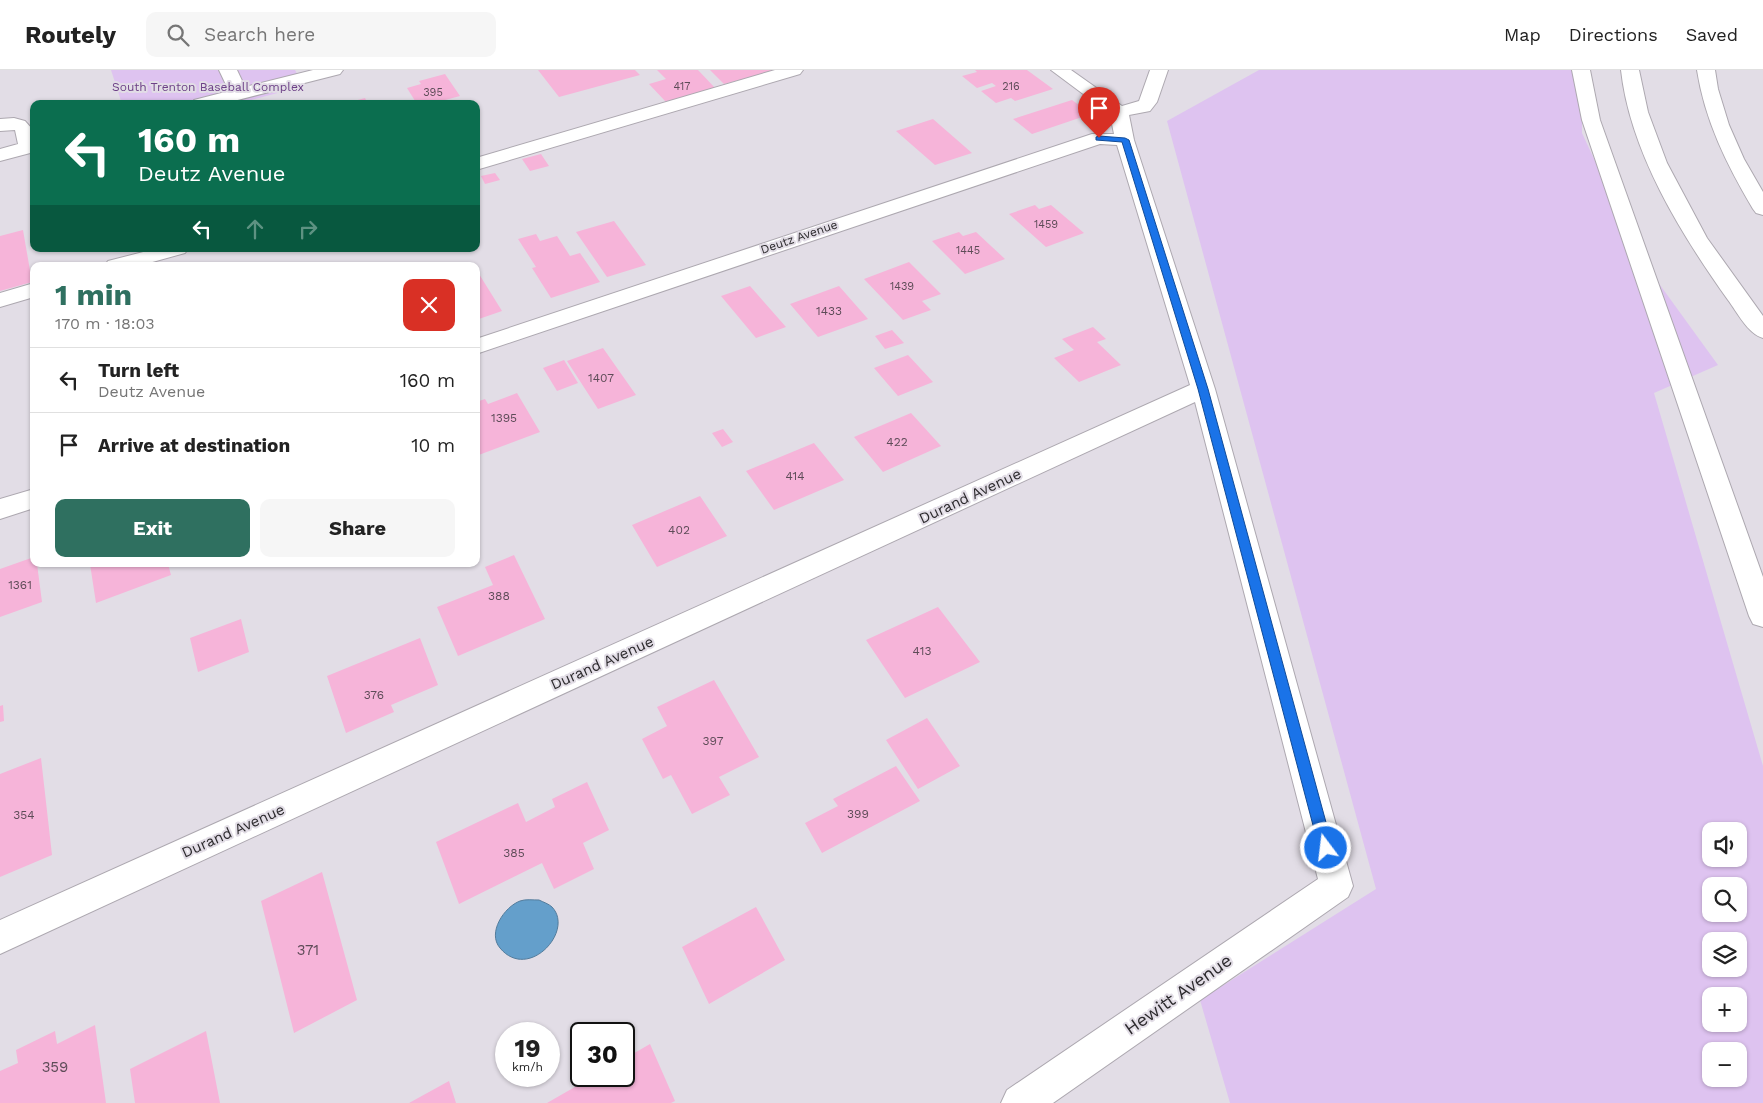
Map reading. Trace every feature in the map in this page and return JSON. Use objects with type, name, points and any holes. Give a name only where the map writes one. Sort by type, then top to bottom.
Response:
[{"type":"main road","points":[[228,70],[239,94]]},
{"type":"main road","points":[[216,100],[334,70]]},
{"type":"main road","points":[[480,163],[794,70]]},
{"type":"main road","points":[[1060,70],[1119,112],[1125,140],[1203,389]]},
{"type":"main road","points":[[1119,112],[1144,107],[1148,102],[1159,70]]},
{"type":"main road","points":[[1581,70],[1591,120],[1763,616]]},
{"type":"main road","points":[[1630,70],[1638,110],[1658,167],[1692,232],[1732,291],[1763,331]]},
{"type":"main road","points":[[1706,70],[1708,86],[1717,119],[1738,166],[1763,209]]},
{"type":"main road","points":[[0,125],[23,125],[30,143]]},
{"type":"main road","name":"Deutz Avenue","points":[[480,346],[1099,138],[1125,140]]},
{"type":"main road","points":[[0,154],[30,147]]},
{"type":"main road","points":[[130,262],[167,252]]},
{"type":"main road","points":[[0,300],[30,291]]},
{"type":"main road","name":"Hewitt Avenue","points":[[1020,1103],[1336,886],[1203,389]]},
{"type":"main road","name":"Durand Avenue","points":[[0,937],[1203,389]]},
{"type":"main road","points":[[0,510],[30,499]]},
{"type":"green space","name":"South Trenton Baseball Complex","points":[[111,70],[295,70],[304,86],[251,100],[121,100]]},
{"type":"green space","points":[[1259,70],[1582,70],[1582,133],[1639,256],[1718,365],[1654,393],[1763,766],[1763,1103],[1230,1103],[1200,1000],[1376,889],[1167,121]]},
{"type":"water","points":[[524,900],[539,900],[552,907],[558,917],[558,928],[553,939],[545,949],[535,956],[523,959],[511,957],[496,942],[496,928],[499,921],[514,904]]},
{"type":"building","points":[[538,70],[635,70],[640,75],[559,97]]},
{"type":"building","points":[[657,70],[698,70],[716,89],[666,102],[649,84],[666,79]]},
{"type":"building","points":[[710,70],[772,70],[773,71],[724,84]]},
{"type":"building","points":[[975,70],[1027,70],[1053,89],[1015,101],[1011,98],[996,103],[981,91],[996,86],[992,83],[977,88],[962,76],[977,72]]},
{"type":"building","points":[[445,74],[460,96],[445,100],[414,100],[407,88],[421,84],[419,81]]},
{"type":"building","points":[[1072,100],[1091,114],[1032,134],[1013,119]]},
{"type":"building","points":[[933,119],[972,153],[935,165],[896,131]]},
{"type":"building","points":[[541,154],[549,166],[530,171],[522,159]]},
{"type":"building","points":[[495,173],[500,180],[485,184],[481,176]]},
{"type":"building","points":[[1035,205],[1039,209],[1051,205],[1084,233],[1046,247],[1009,214]]},
{"type":"building","points":[[614,221],[646,265],[607,277],[576,232]]},
{"type":"building","points":[[23,230],[30,270],[30,283],[0,291],[0,236]]},
{"type":"building","points":[[959,232],[963,236],[976,232],[1005,259],[965,274],[932,241]]},
{"type":"building","points":[[536,234],[540,241],[557,236],[570,256],[580,253],[600,282],[551,298],[532,268],[536,267],[518,239]]},
{"type":"building","points":[[909,262],[941,294],[922,301],[931,310],[903,320],[864,279]]},
{"type":"building","points":[[480,276],[502,311],[480,319]]},
{"type":"building","points":[[750,286],[786,327],[756,338],[721,296]]},
{"type":"building","points":[[839,286],[868,319],[818,337],[790,304]]},
{"type":"building","points":[[1093,327],[1106,339],[1097,342],[1121,365],[1079,382],[1054,358],[1074,350],[1062,339]]},
{"type":"building","points":[[892,330],[904,343],[885,349],[875,336]]},
{"type":"building","points":[[603,348],[636,395],[598,409],[567,361]]},
{"type":"building","points":[[908,355],[933,382],[898,396],[874,368]]},
{"type":"building","points":[[564,360],[578,383],[557,391],[543,368]]},
{"type":"building","points":[[517,393],[540,432],[480,454],[480,401],[485,399],[488,404]]},
{"type":"building","points":[[911,413],[941,446],[883,472],[854,437]]},
{"type":"building","points":[[723,429],[733,442],[722,447],[712,433]]},
{"type":"building","points":[[814,443],[844,480],[774,510],[746,471]]},
{"type":"building","points":[[700,496],[727,536],[657,567],[632,525]]},
{"type":"building","points":[[514,555],[545,619],[458,656],[437,607],[493,585],[485,567]]},
{"type":"building","points":[[30,558],[30,567],[37,567],[42,602],[0,617],[0,569]]},
{"type":"building","points":[[90,567],[169,567],[171,575],[96,603]]},
{"type":"building","points":[[938,607],[980,662],[905,698],[866,640]]},
{"type":"building","points":[[241,619],[249,652],[198,672],[190,638]]},
{"type":"building","points":[[420,638],[438,685],[391,705],[394,712],[346,733],[327,676]]},
{"type":"building","points":[[714,680],[759,757],[719,777],[730,795],[692,814],[671,775],[663,779],[642,739],[667,726],[657,707]]},
{"type":"building","points":[[3,705],[4,721],[0,722],[0,706]]},
{"type":"building","points":[[927,718],[960,766],[918,789],[886,740]]},
{"type":"building","points":[[41,758],[52,855],[0,877],[0,774]]},
{"type":"building","points":[[896,766],[920,801],[822,853],[805,823],[838,806],[833,799]]},
{"type":"building","points":[[587,782],[609,830],[583,843],[594,869],[554,889],[542,863],[459,904],[436,842],[518,803],[526,822],[555,807],[552,799]]},
{"type":"building","points":[[322,872],[357,1000],[294,1033],[261,901]]},
{"type":"building","points":[[756,907],[785,960],[709,1004],[682,947]]},
{"type":"building","points":[[95,1025],[106,1103],[0,1103],[0,1071],[18,1063],[16,1050],[55,1031],[57,1044]]},
{"type":"building","points":[[206,1031],[220,1103],[135,1103],[130,1069]]},
{"type":"building","points":[[650,1044],[675,1101],[671,1103],[547,1103],[575,1087],[635,1087],[635,1053]]},
{"type":"building","points":[[449,1081],[456,1103],[409,1103]]},
{"type":"route","points":[[1099,138],[1125,140],[1203,389],[1326,848]]}]
